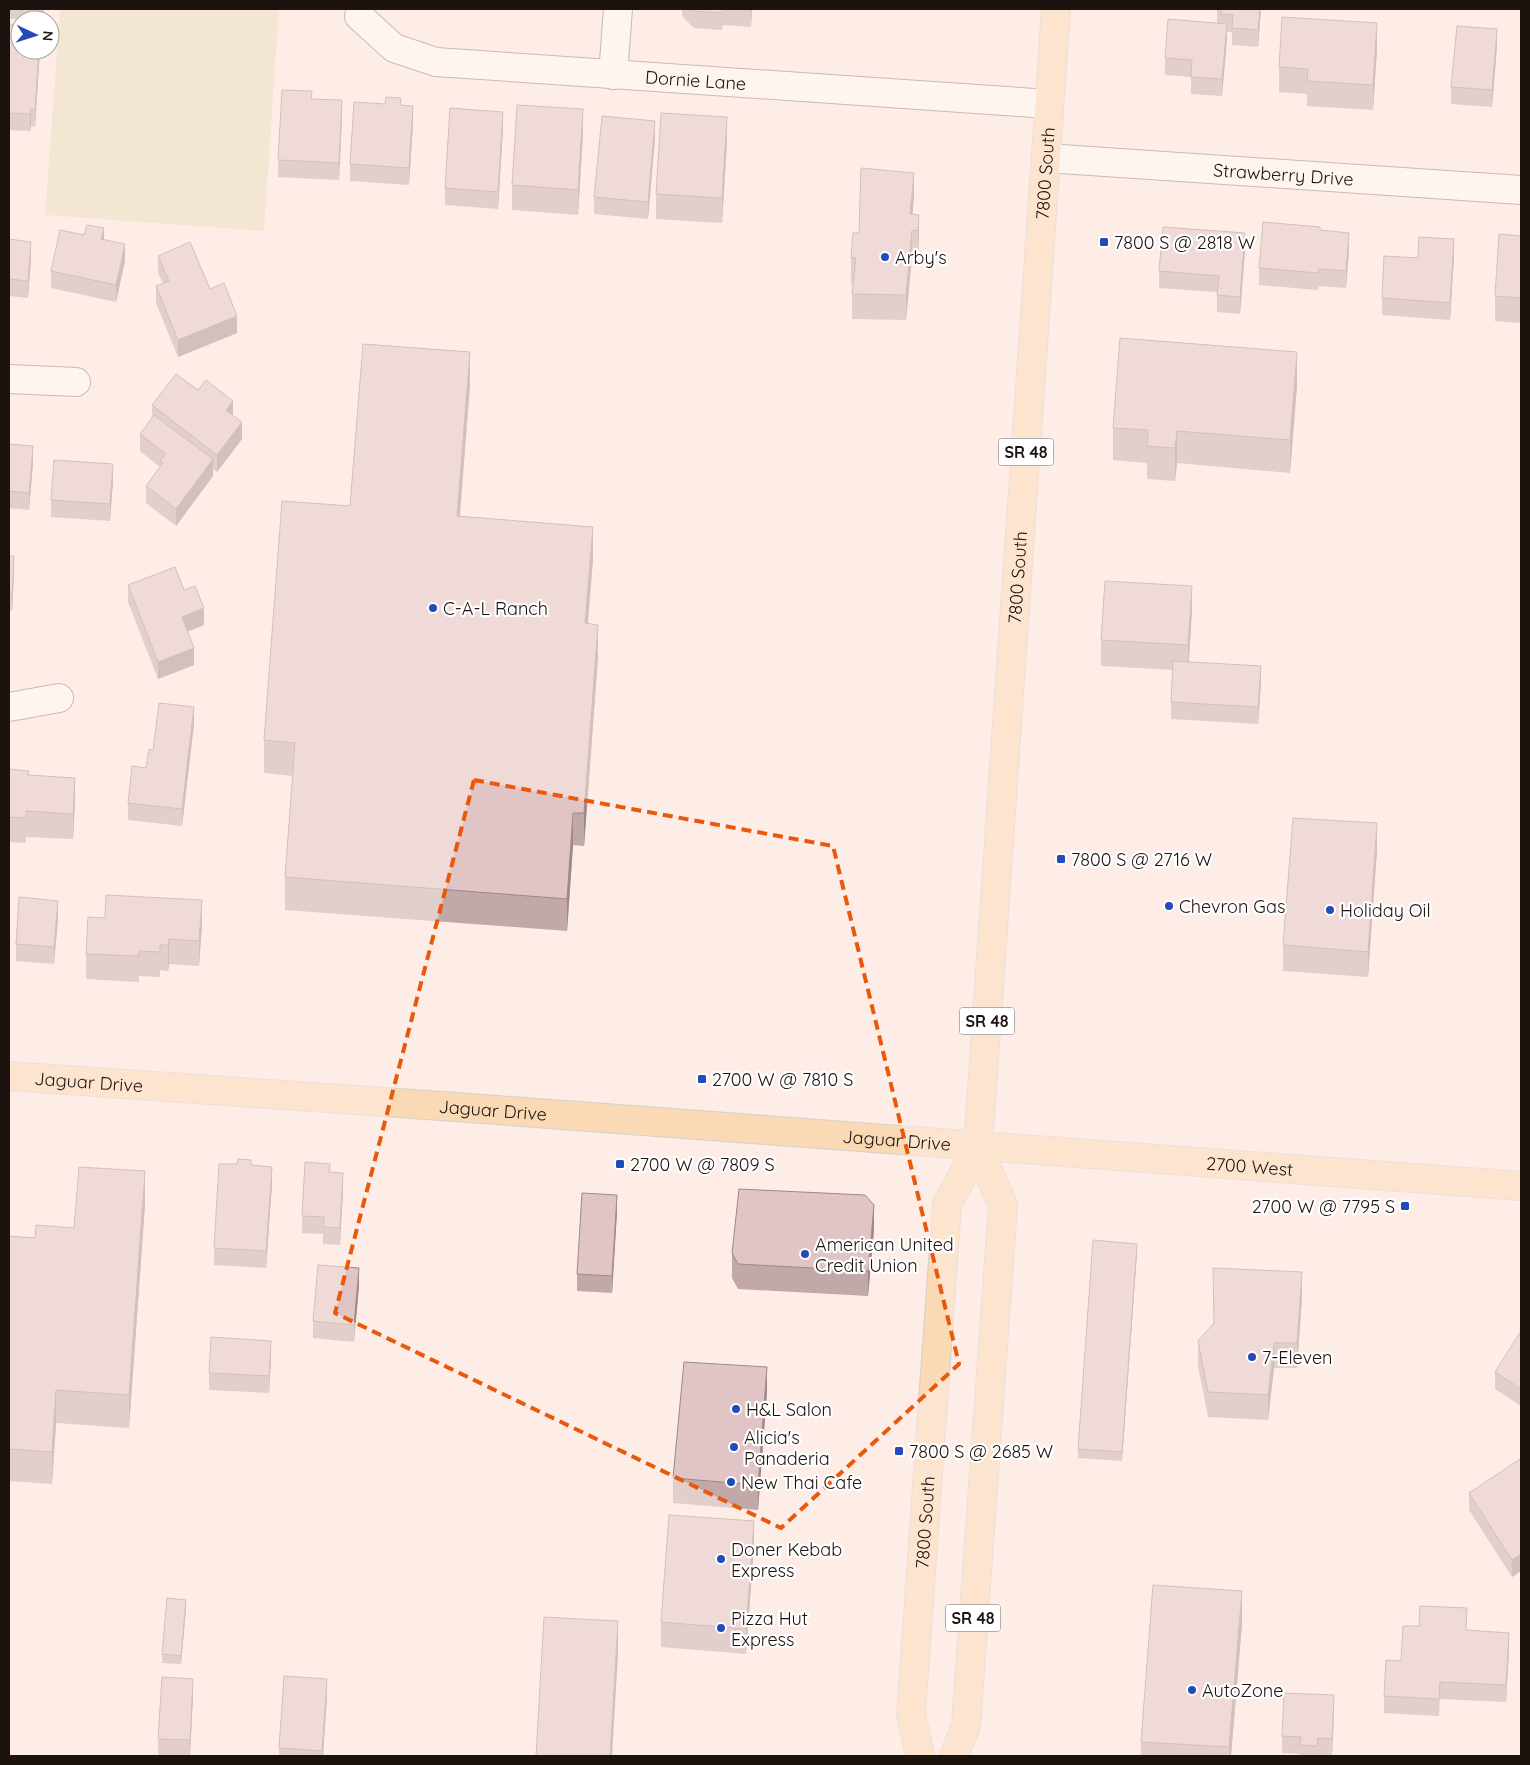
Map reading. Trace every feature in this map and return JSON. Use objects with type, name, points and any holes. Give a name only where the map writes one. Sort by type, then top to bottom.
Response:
[{"type":"main road","name":"7800 South","points":[[920,1756],[911,1714],[946,1204],[978,1147],[1056,9]]},
{"type":"main road","name":"Jaguar Drive","points":[[9,1076],[456,1106],[978,1147]]},
{"type":"main road","name":"7800 South","points":[[954,1756],[966,1726],[1003,1205],[978,1147]]},
{"type":"main road","name":"2700 West","points":[[978,1147],[1521,1186]]},
{"type":"street","points":[[613,75],[618,9]]},
{"type":"street","name":"Dornie Lane","points":[[358,16],[394,48],[436,62],[1049,104]]},
{"type":"street","name":"Strawberry Drive","points":[[1046,158],[1521,190]]},
{"type":"street","points":[[9,379],[76,382]]},
{"type":"street","points":[[9,707],[59,698]]},
{"type":"highlighted area","points":[[474,780],[833,846],[959,1364],[781,1528],[335,1313]]},
{"type":"shaded area","points":[[279,9],[264,231],[45,215],[56,60],[60,60],[60,10]]},
{"type":"building","points":[[691,9],[723,9],[722,13],[694,11]]},
{"type":"building","points":[[1221,9],[1260,9],[1258,30],[1232,28],[1233,15],[1221,14]]},
{"type":"building","points":[[1282,17],[1377,23],[1373,85],[1307,81],[1308,69],[1279,67]]},
{"type":"building","points":[[1168,19],[1227,24],[1222,79],[1191,77],[1192,60],[1165,58]]},
{"type":"building","points":[[9,24],[10,60],[38,60],[35,110],[31,109],[30,114],[9,113]]},
{"type":"building","points":[[1457,26],[1497,29],[1492,90],[1451,87]]},
{"type":"building","points":[[282,90],[312,91],[311,99],[342,100],[339,163],[278,160]]},
{"type":"building","points":[[386,97],[401,98],[400,105],[413,106],[409,168],[350,164],[354,102],[385,104]]},
{"type":"building","points":[[517,105],[583,109],[578,190],[512,185]]},
{"type":"building","points":[[450,108],[503,112],[498,192],[445,188]]},
{"type":"building","points":[[661,113],[727,117],[722,198],[656,194]]},
{"type":"building","points":[[602,116],[655,121],[648,202],[594,197]]},
{"type":"building","name":"Arby's","points":[[861,168],[914,173],[910,214],[919,215],[918,231],[912,230],[906,295],[852,294],[856,258],[851,258],[853,233],[859,233]]},
{"type":"building","points":[[1263,222],[1320,227],[1320,230],[1349,233],[1346,271],[1319,269],[1318,273],[1259,268]]},
{"type":"building","points":[[87,225],[104,228],[101,239],[125,244],[116,285],[51,271],[60,230],[84,235]]},
{"type":"building","points":[[1163,227],[1245,233],[1240,297],[1217,295],[1219,276],[1159,271]]},
{"type":"building","points":[[1499,234],[1521,236],[1521,298],[1495,296]]},
{"type":"building","points":[[1419,237],[1454,239],[1450,303],[1382,298],[1384,256],[1418,258]]},
{"type":"building","points":[[9,239],[31,242],[28,281],[9,279]]},
{"type":"building","points":[[190,242],[210,289],[224,283],[237,316],[178,340],[156,286],[169,281],[158,256]]},
{"type":"building","points":[[1120,338],[1297,352],[1290,440],[1177,431],[1175,448],[1147,446],[1148,430],[1113,428]]},
{"type":"building","name":"C-A-L Ranch","points":[[363,344],[470,352],[457,516],[593,527],[585,623],[598,625],[584,813],[573,813],[567,899],[285,877],[295,743],[264,740],[282,501],[350,506]]},
{"type":"building","points":[[176,374],[198,390],[206,380],[233,401],[226,410],[242,422],[217,455],[152,405]]},
{"type":"building","points":[[154,415],[213,459],[176,509],[146,486],[163,463],[160,461],[166,454],[140,434]]},
{"type":"building","points":[[9,444],[33,446],[29,493],[9,491]]},
{"type":"building","points":[[54,460],[113,464],[110,504],[51,500]]},
{"type":"building","points":[[9,556],[14,556],[12,594],[9,593]]},
{"type":"building","points":[[175,567],[184,590],[195,586],[204,608],[182,617],[194,648],[158,662],[128,585]]},
{"type":"building","points":[[1105,581],[1192,586],[1188,645],[1101,640]]},
{"type":"building","points":[[1173,661],[1261,666],[1258,707],[1171,702]]},
{"type":"building","points":[[159,703],[194,707],[182,809],[128,803],[132,766],[146,768],[149,749],[153,750]]},
{"type":"building","points":[[9,769],[29,771],[28,775],[75,778],[73,814],[26,811],[26,818],[9,817]]},
{"type":"building","name":"Holiday Oil","points":[[1293,818],[1377,823],[1368,952],[1283,945]]},
{"type":"building","points":[[106,895],[202,900],[199,941],[169,939],[168,945],[160,945],[160,952],[139,951],[139,956],[86,954],[88,917],[105,918]]},
{"type":"building","points":[[19,897],[58,901],[54,947],[16,944]]},
{"type":"building","points":[[238,1159],[251,1160],[251,1165],[272,1167],[266,1251],[214,1248],[219,1164],[237,1164]]},
{"type":"building","points":[[305,1162],[330,1164],[329,1172],[343,1173],[340,1228],[323,1227],[324,1217],[302,1216]]},
{"type":"building","points":[[79,1167],[145,1171],[129,1395],[56,1390],[52,1452],[9,1449],[9,1236],[35,1238],[36,1225],[74,1228]]},
{"type":"building","points":[[739,1189],[865,1195],[874,1205],[868,1271],[738,1264],[732,1253]]},
{"type":"building","points":[[582,1193],[617,1195],[612,1276],[577,1274]]},
{"type":"building","points":[[1093,1240],[1137,1244],[1122,1452],[1078,1449]]},
{"type":"building","points":[[318,1265],[359,1268],[354,1325],[313,1321]]},
{"type":"building","name":"7-Eleven","points":[[1213,1268],[1302,1272],[1297,1343],[1274,1343],[1268,1395],[1208,1392],[1198,1341],[1214,1323]]},
{"type":"building","points":[[1521,1331],[1521,1389],[1495,1372]]},
{"type":"building","points":[[211,1337],[271,1341],[269,1376],[209,1373]]},
{"type":"building","points":[[684,1362],[767,1367],[758,1485],[673,1478]]},
{"type":"building","points":[[1520,1459],[1521,1554],[1512,1560],[1469,1493]]},
{"type":"building","points":[[669,1515],[754,1521],[746,1629],[661,1622]]},
{"type":"building","name":"AutoZone","points":[[1153,1585],[1242,1591],[1229,1747],[1141,1742]]},
{"type":"building","points":[[167,1598],[186,1600],[181,1656],[162,1654]]},
{"type":"building","points":[[1420,1606],[1467,1608],[1466,1630],[1509,1633],[1506,1685],[1440,1682],[1439,1699],[1384,1696],[1386,1660],[1401,1661],[1403,1626],[1419,1626]]},
{"type":"building","points":[[544,1617],[618,1621],[610,1756],[536,1756]]},
{"type":"building","points":[[284,1676],[327,1679],[322,1751],[279,1748]]},
{"type":"building","points":[[162,1677],[193,1679],[190,1740],[158,1739]]},
{"type":"building","points":[[1284,1693],[1334,1695],[1332,1739],[1318,1738],[1317,1746],[1300,1745],[1301,1737],[1282,1736]]},
{"type":"place","name":"7800 S @ 2818 W","points":[[1104,242]]},
{"type":"place","name":"Arby's","points":[[885,257]]},
{"type":"place","name":"C-A-L Ranch","points":[[433,608]]},
{"type":"place","name":"7800 S @ 2716 W","points":[[1061,859]]},
{"type":"place","name":"Chevron Gas","points":[[1169,906]]},
{"type":"place","name":"Holiday Oil","points":[[1330,910]]},
{"type":"place","name":"2700 W @ 7810 S","points":[[702,1079]]},
{"type":"place","name":"2700 W @ 7809 S","points":[[620,1164]]},
{"type":"place","name":"2700 W @ 7795 S","points":[[1405,1206]]},
{"type":"place","name":"American United Credit Union","points":[[805,1254]]},
{"type":"place","name":"7-Eleven","points":[[1252,1357]]},
{"type":"place","name":"H&L Salon","points":[[736,1409]]},
{"type":"place","name":"Alicia's Panaderia","points":[[734,1447]]},
{"type":"place","name":"7800 S @ 2685 W","points":[[899,1451]]},
{"type":"place","name":"New Thai Cafe","points":[[731,1482]]},
{"type":"place","name":"Doner Kebab Express","points":[[721,1559]]},
{"type":"place","name":"Pizza Hut Express","points":[[721,1628]]},
{"type":"place","name":"AutoZone","points":[[1192,1690]]}]
